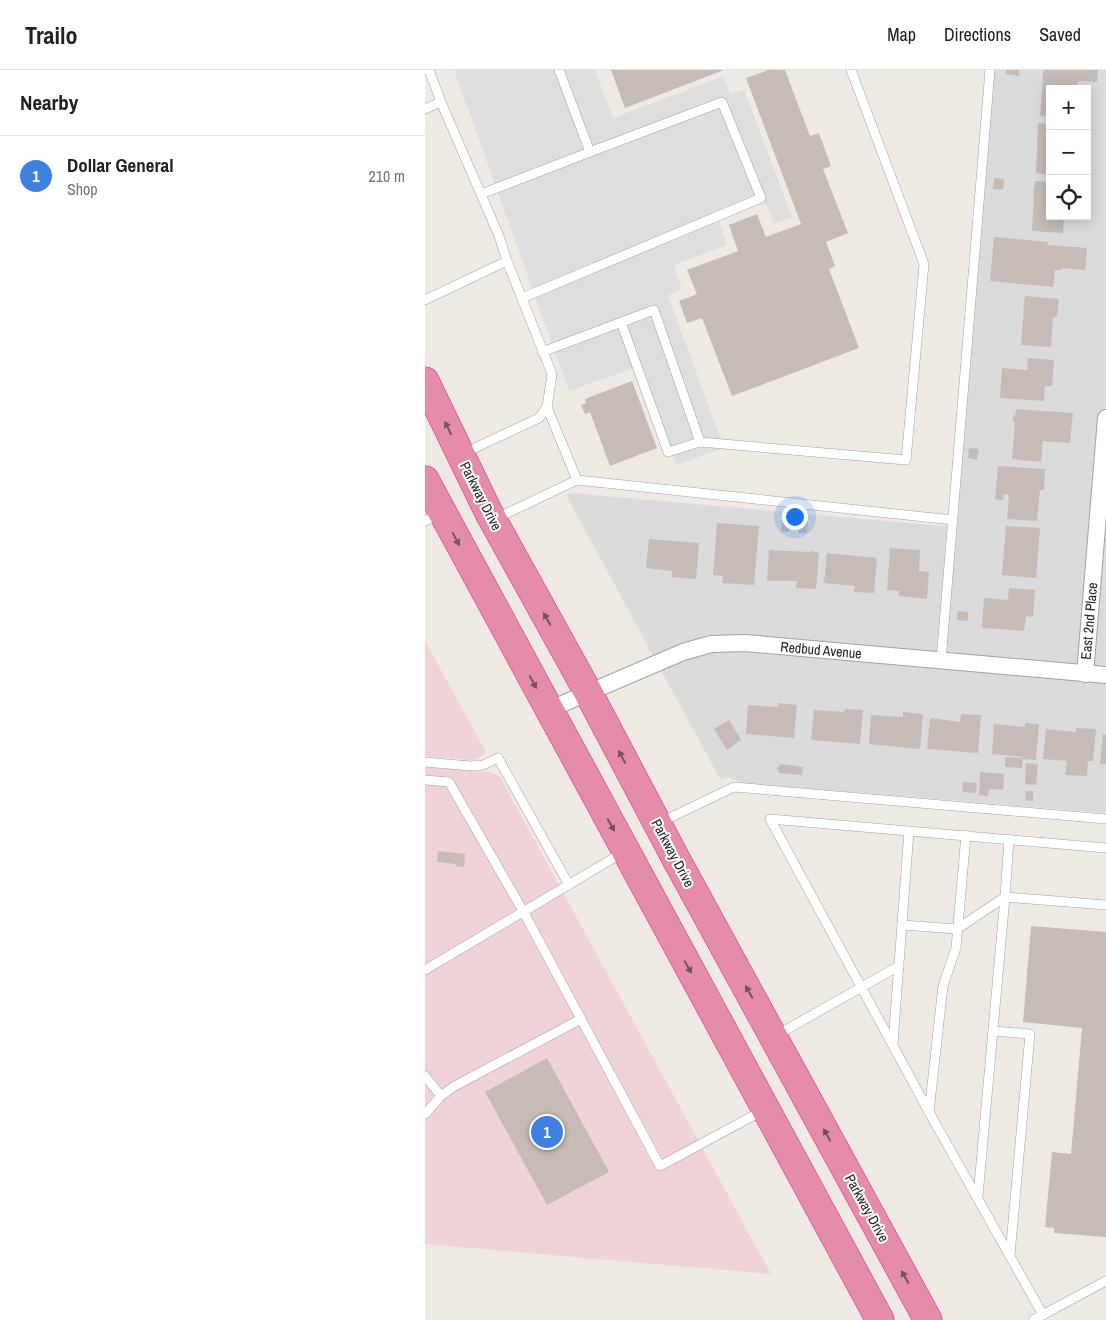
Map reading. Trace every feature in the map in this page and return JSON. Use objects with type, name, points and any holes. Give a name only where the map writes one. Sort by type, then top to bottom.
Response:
[{"type":"highway","name":"Parkway Drive","points":[[425,381],[493,520],[588,692],[657,824],[923,1314]]},
{"type":"highway","points":[[425,480],[433,516],[548,710],[880,1320]]},
{"type":"street","name":"East 2nd Place","points":[[1085,674],[1106,418]]},
{"type":"street","name":"Redbud Avenue","points":[[548,710],[683,652],[711,644],[746,643],[1106,675]]},
{"type":"lane","points":[[429,70],[499,236],[552,374],[547,407],[539,418],[461,454]]},
{"type":"lane","points":[[559,70],[590,152]]},
{"type":"lane","points":[[621,322],[668,452],[700,442],[906,460],[924,264],[851,70]]},
{"type":"lane","points":[[941,661],[990,70]]},
{"type":"lane","points":[[425,109],[441,102]]},
{"type":"lane","points":[[481,194],[722,102],[761,198],[522,298]]},
{"type":"lane","points":[[425,300],[507,261]]},
{"type":"lane","points":[[542,352],[654,310],[700,442]]},
{"type":"lane","points":[[547,407],[577,480]]},
{"type":"lane","points":[[493,520],[577,480],[953,520]]},
{"type":"lane","points":[[425,762],[471,766],[483,765],[498,758],[569,884]]},
{"type":"lane","points":[[425,780],[449,782],[523,911],[660,1166],[766,1109]]},
{"type":"lane","points":[[657,824],[734,787],[1106,819]]},
{"type":"lane","points":[[1043,1315],[929,1112],[770,819],[1106,848]]},
{"type":"lane","points":[[893,1044],[909,831]]},
{"type":"lane","points":[[929,1112],[943,986],[956,948],[966,835]]},
{"type":"lane","points":[[977,1196],[1009,840]]},
{"type":"lane","points":[[425,970],[625,851]]},
{"type":"lane","points":[[902,925],[957,929],[1005,897],[1106,905]]},
{"type":"lane","points":[[773,1037],[899,966]]},
{"type":"lane","points":[[425,1114],[441,1096],[453,1087],[581,1019]]},
{"type":"lane","points":[[993,1031],[1030,1034],[1010,1255]]},
{"type":"lane","points":[[425,1076],[441,1096]]},
{"type":"lane","points":[[1033,1320],[1106,1281]]},
{"type":"shaded area","points":[[454,70],[595,70],[613,118],[724,76],[730,94],[744,89],[792,217],[774,224],[766,203],[719,221],[727,245],[674,265],[682,289],[668,295],[724,448],[676,465],[640,366],[569,391]]},
{"type":"shaded area","points":[[995,70],[1106,70],[1106,813],[742,783],[729,777],[720,779],[566,495],[571,493],[955,527]]},
{"type":"shaded area","points":[[425,641],[486,752],[481,757],[473,760],[425,756]]},
{"type":"shaded area","points":[[425,767],[490,772],[500,777],[771,1274],[425,1244]]},
{"type":"building","points":[[611,70],[724,70],[625,108]]},
{"type":"building","points":[[769,70],[785,70],[810,136],[819,133],[831,166],[823,169],[848,233],[826,242],[835,266],[829,269],[859,348],[732,396],[702,318],[687,323],[679,301],[697,294],[687,270],[738,251],[729,225],[757,214],[766,237],[801,224],[746,78]]},
{"type":"building","points":[[1006,70],[1019,70],[1019,76],[1006,74]]},
{"type":"building","points":[[1044,70],[1098,70],[1097,82],[1078,81],[1077,85],[1046,85],[1046,117],[1040,116]]},
{"type":"building","points":[[1038,123],[1046,124],[1046,174],[1036,173]]},
{"type":"building","points":[[994,178],[1004,179],[1003,190],[993,189]]},
{"type":"building","points":[[1035,181],[1046,182],[1046,220],[1064,220],[1063,233],[1032,231]]},
{"type":"building","points":[[994,237],[1048,242],[1047,245],[1087,248],[1085,270],[1062,268],[1062,270],[1055,270],[1053,287],[990,281]]},
{"type":"building","points":[[1025,296],[1059,299],[1057,317],[1053,317],[1051,347],[1021,345]]},
{"type":"building","points":[[1028,358],[1054,360],[1052,386],[1045,386],[1044,401],[1000,398],[1002,368],[1027,370]]},
{"type":"building","points":[[632,381],[657,448],[610,466],[590,412],[585,414],[581,405],[586,403],[585,399]]},
{"type":"building","points":[[1016,409],[1073,413],[1070,443],[1043,441],[1041,462],[1012,459],[1015,422],[1013,422],[1013,415],[1015,416]]},
{"type":"building","points":[[969,448],[979,449],[977,460],[968,458]]},
{"type":"building","points":[[998,466],[1045,469],[1044,490],[1040,490],[1037,521],[1007,519],[1009,495],[1004,494],[1003,500],[995,499]]},
{"type":"building","points":[[782,519],[791,519],[789,532],[781,531]]},
{"type":"building","points":[[799,520],[808,521],[807,533],[798,533]]},
{"type":"building","points":[[717,523],[759,526],[754,585],[722,583],[723,576],[713,575]]},
{"type":"building","points":[[1006,526],[1040,528],[1036,578],[1002,575]]},
{"type":"building","points":[[649,539],[699,543],[696,579],[672,577],[672,571],[646,568]]},
{"type":"building","points":[[890,548],[920,550],[919,571],[929,572],[927,599],[899,596],[899,591],[887,590]]},
{"type":"building","points":[[769,550],[811,551],[819,553],[816,589],[796,588],[797,581],[767,581]]},
{"type":"building","points":[[827,553],[877,558],[874,593],[854,592],[855,586],[824,583]]},
{"type":"building","points":[[1009,588],[1035,590],[1033,617],[1026,616],[1024,631],[982,628],[984,598],[1008,600]]},
{"type":"building","points":[[958,611],[968,612],[968,621],[957,620]]},
{"type":"building","points":[[778,703],[797,705],[794,738],[746,734],[748,705],[778,707]]},
{"type":"building","points":[[845,709],[863,710],[860,744],[811,740],[814,710],[844,712]]},
{"type":"building","points":[[903,712],[923,714],[920,749],[869,744],[871,715],[903,717]]},
{"type":"building","points":[[961,714],[981,715],[978,753],[927,749],[930,718],[960,722]]},
{"type":"building","points":[[729,720],[741,740],[727,750],[714,729]]},
{"type":"building","points":[[1025,723],[1039,724],[1036,760],[992,754],[994,724],[1025,727]]},
{"type":"building","points":[[1076,728],[1096,729],[1093,761],[1088,761],[1087,776],[1065,775],[1067,761],[1043,759],[1046,729],[1076,732]]},
{"type":"building","points":[[1103,734],[1106,735],[1106,764],[1100,764]]},
{"type":"building","points":[[1005,757],[1023,758],[1022,768],[1005,767]]},
{"type":"building","points":[[1026,763],[1038,764],[1036,785],[1025,784]]},
{"type":"building","points":[[781,764],[803,767],[802,775],[779,773],[777,768]]},
{"type":"building","points":[[980,772],[1004,774],[1003,790],[989,789],[988,796],[979,795]]},
{"type":"building","points":[[963,782],[977,783],[976,793],[962,792]]},
{"type":"building","points":[[1026,791],[1033,791],[1033,801],[1025,800]]},
{"type":"building","points":[[438,851],[465,854],[464,867],[437,862]]},
{"type":"building","points":[[1031,926],[1106,932],[1106,1237],[1054,1233],[1054,1228],[1045,1227],[1052,1152],[1071,1154],[1082,1028],[1023,1022]]},
{"type":"building","points":[[547,1058],[609,1172],[547,1205],[485,1092]]},
{"type":"place","name":"Dollar General","points":[[547,1132]]}]
